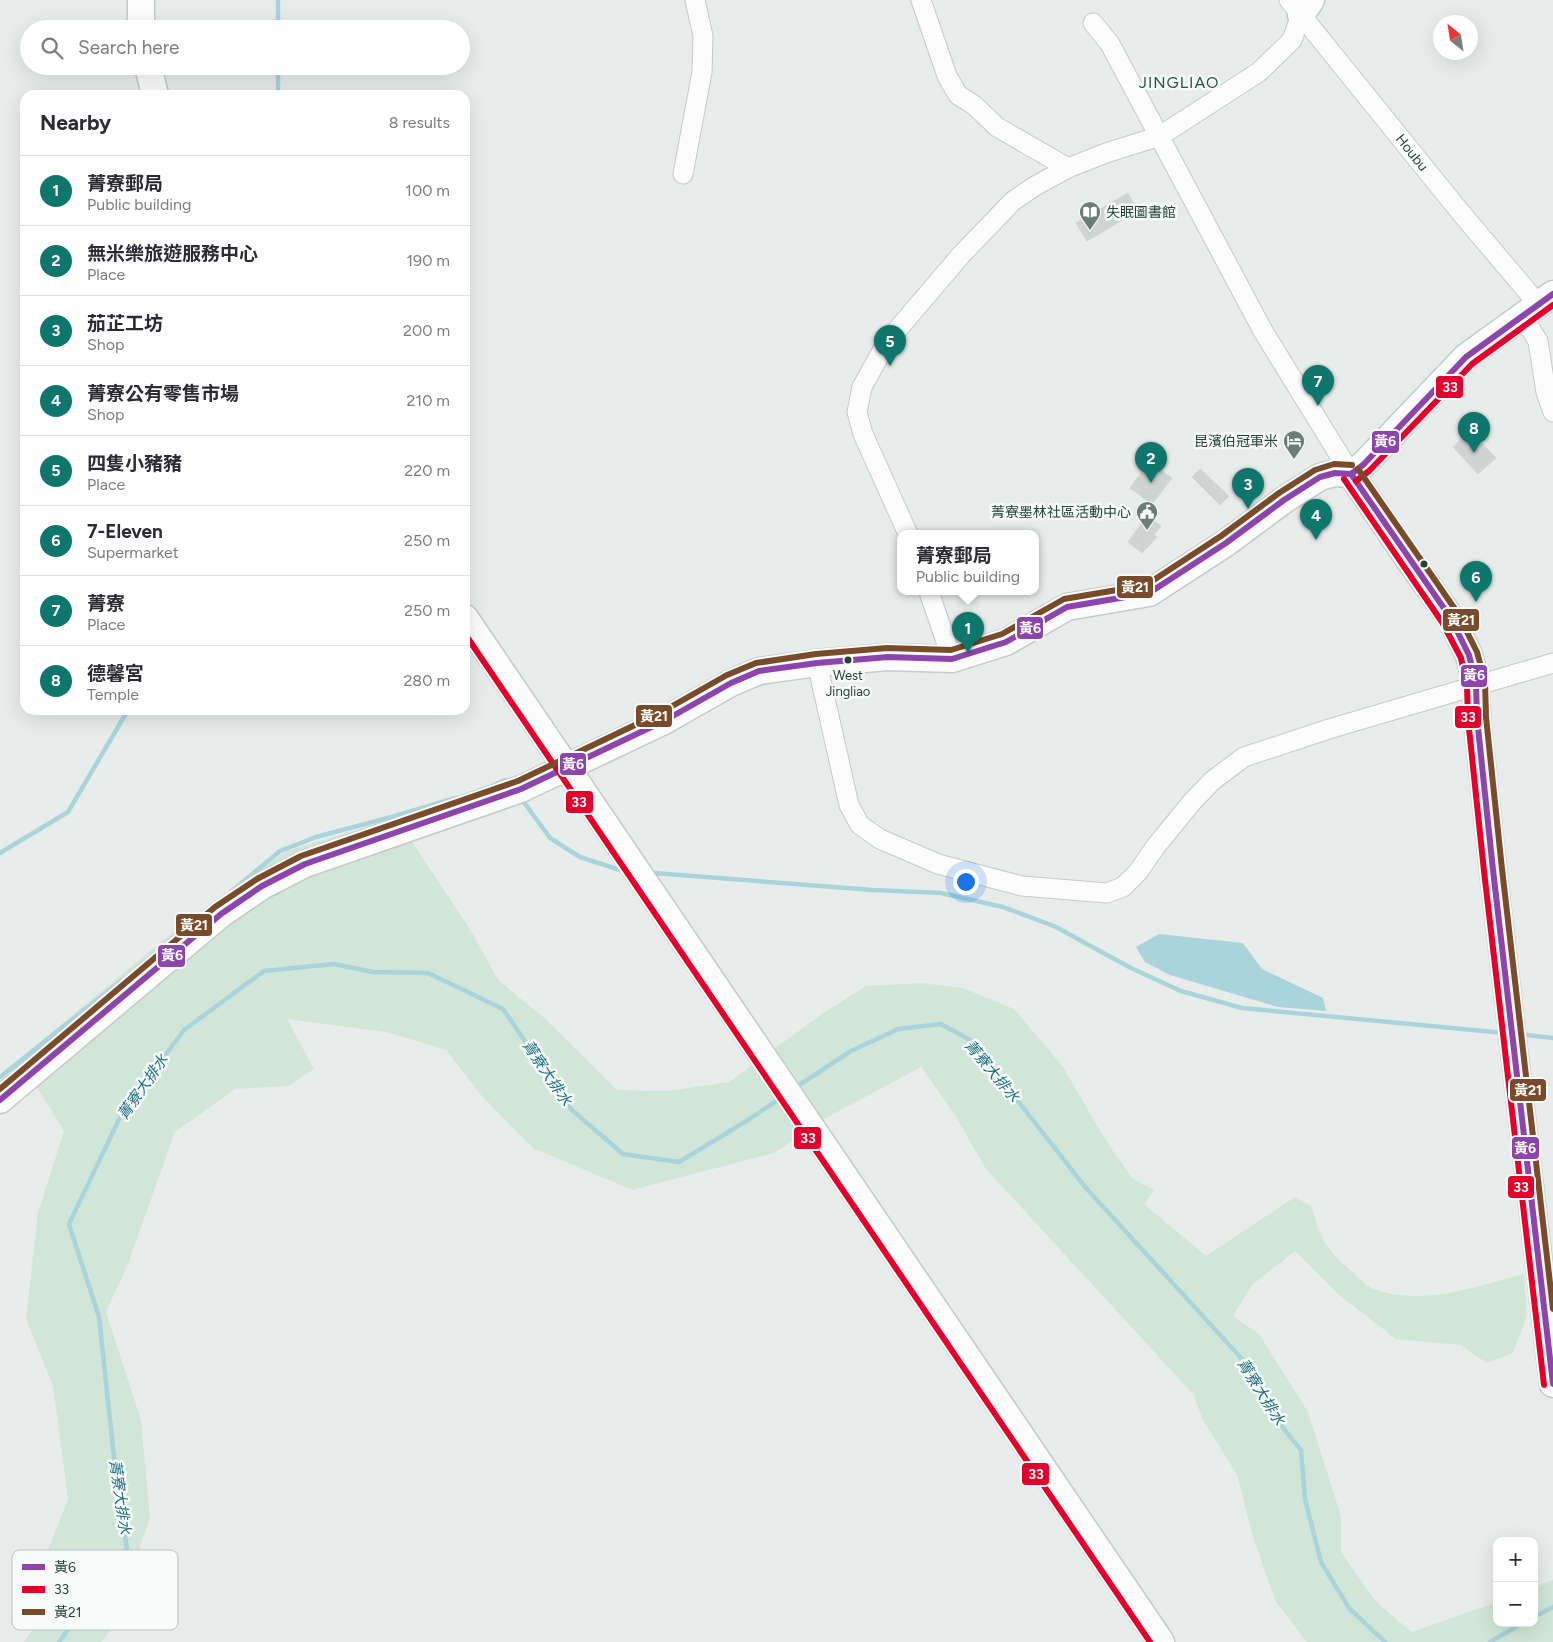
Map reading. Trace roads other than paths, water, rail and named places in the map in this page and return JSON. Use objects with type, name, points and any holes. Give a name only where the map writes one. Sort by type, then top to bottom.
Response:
[{"type":"street","points":[[141,0],[141,20]]},
{"type":"street","points":[[683,174],[702,72],[703,36],[695,0]]},
{"type":"street","points":[[921,0],[947,76],[958,95],[974,105],[997,126],[1068,168]]},
{"type":"street","points":[[906,530],[863,434],[857,412],[862,387],[887,342],[986,228],[1012,201],[1068,168],[1106,153],[1160,136],[1259,72],[1292,40],[1301,5]]},
{"type":"street","name":"Houbu","points":[[1301,5],[1461,212],[1538,305],[1538,342],[1546,392],[1553,412]]},
{"type":"street","points":[[1093,23],[1110,44],[1262,331],[1351,474],[1450,617],[1469,655],[1476,684],[1477,718],[1493,870],[1553,1384]]},
{"type":"street","points":[[150,75],[154,90]]},
{"type":"street","points":[[0,1100],[221,914],[262,886],[305,864],[521,788],[664,721],[731,682],[759,671],[888,657],[952,660],[1006,642],[1067,607],[1149,593],[1226,543],[1284,500],[1320,477],[1335,473],[1351,474],[1363,465],[1466,357],[1538,305]]},
{"type":"street","points":[[930,595],[952,660]]},
{"type":"street","points":[[470,625],[1161,1642]]},
{"type":"street","points":[[817,664],[849,805],[860,826],[880,839],[938,864],[1022,886],[1107,893],[1123,887],[1138,872],[1156,846],[1192,802],[1212,781],[1244,757],[1476,684],[1553,663]]},
{"type":"water","points":[[1159,934],[1243,943],[1262,969],[1323,998],[1326,1011],[1278,1007],[1170,975],[1145,962],[1136,947]]},
{"type":"waterway","points":[[278,0],[278,20]]},
{"type":"waterway","points":[[278,75],[278,90]]},
{"type":"waterway","points":[[0,853],[68,812],[125,715]]},
{"type":"waterway","points":[[494,785],[505,780]]},
{"type":"waterway","points":[[232,891],[280,851],[316,837],[456,798]]},
{"type":"waterway","points":[[523,801],[550,838],[580,857],[620,870]]},
{"type":"waterway","points":[[654,873],[873,890],[941,893],[1003,907],[1054,926],[1131,968],[1181,991],[1242,1008],[1504,1033]]},
{"type":"waterway","name":"菁寮大排水","points":[[126,1550],[127,1548],[118,1494],[99,1317],[69,1224],[123,1111],[184,1030],[264,971],[334,964],[373,972],[428,973],[503,1009],[572,1110],[623,1154],[679,1162],[781,1098]]},
{"type":"waterway","points":[[0,1077],[121,981]]},
{"type":"waterway","name":"菁寮大排水","points":[[795,1088],[851,1051],[898,1029],[941,1024],[970,1040],[1086,1188],[1242,1359],[1270,1412],[1301,1450],[1305,1499],[1321,1562],[1349,1608],[1385,1642]]},
{"type":"waterway","points":[[1527,1035],[1553,1038]]},
{"type":"waterway","name":"菁寮大排水","points":[[1538,1615],[1553,1607]]},
{"type":"waterway","name":"菁寮大排水","points":[[1490,1642],[1516,1627]]},
{"type":"waterway","name":"菁寮大排水","points":[[59,1642],[68,1630]]},
{"type":"place","name":"失眠圖書館","points":[[1090,231]]},
{"type":"place","name":"四隻小豬豬","points":[[890,366]]},
{"type":"place","name":"菁寮","points":[[1318,406]]},
{"type":"place","name":"德馨宮","points":[[1474,453]]},
{"type":"place","name":"昆濱伯冠軍米","points":[[1294,460]]},
{"type":"place","name":"無米樂旅遊服務中心","points":[[1151,483]]},
{"type":"place","name":"茄芷工坊","points":[[1248,509]]},
{"type":"place","name":"菁寮墨林社區活動中心","points":[[1147,531]]},
{"type":"place","name":"菁寮公有零售市場","points":[[1316,540]]},
{"type":"place","name":"7-Eleven","points":[[1476,602]]},
{"type":"place","name":"菁寮郵局","points":[[968,653]]},
{"type":"place","name":"West Jingliao","points":[[848,660]]},
{"type":"district","name":"JINGLIAO","points":[[1179,82]]}]
